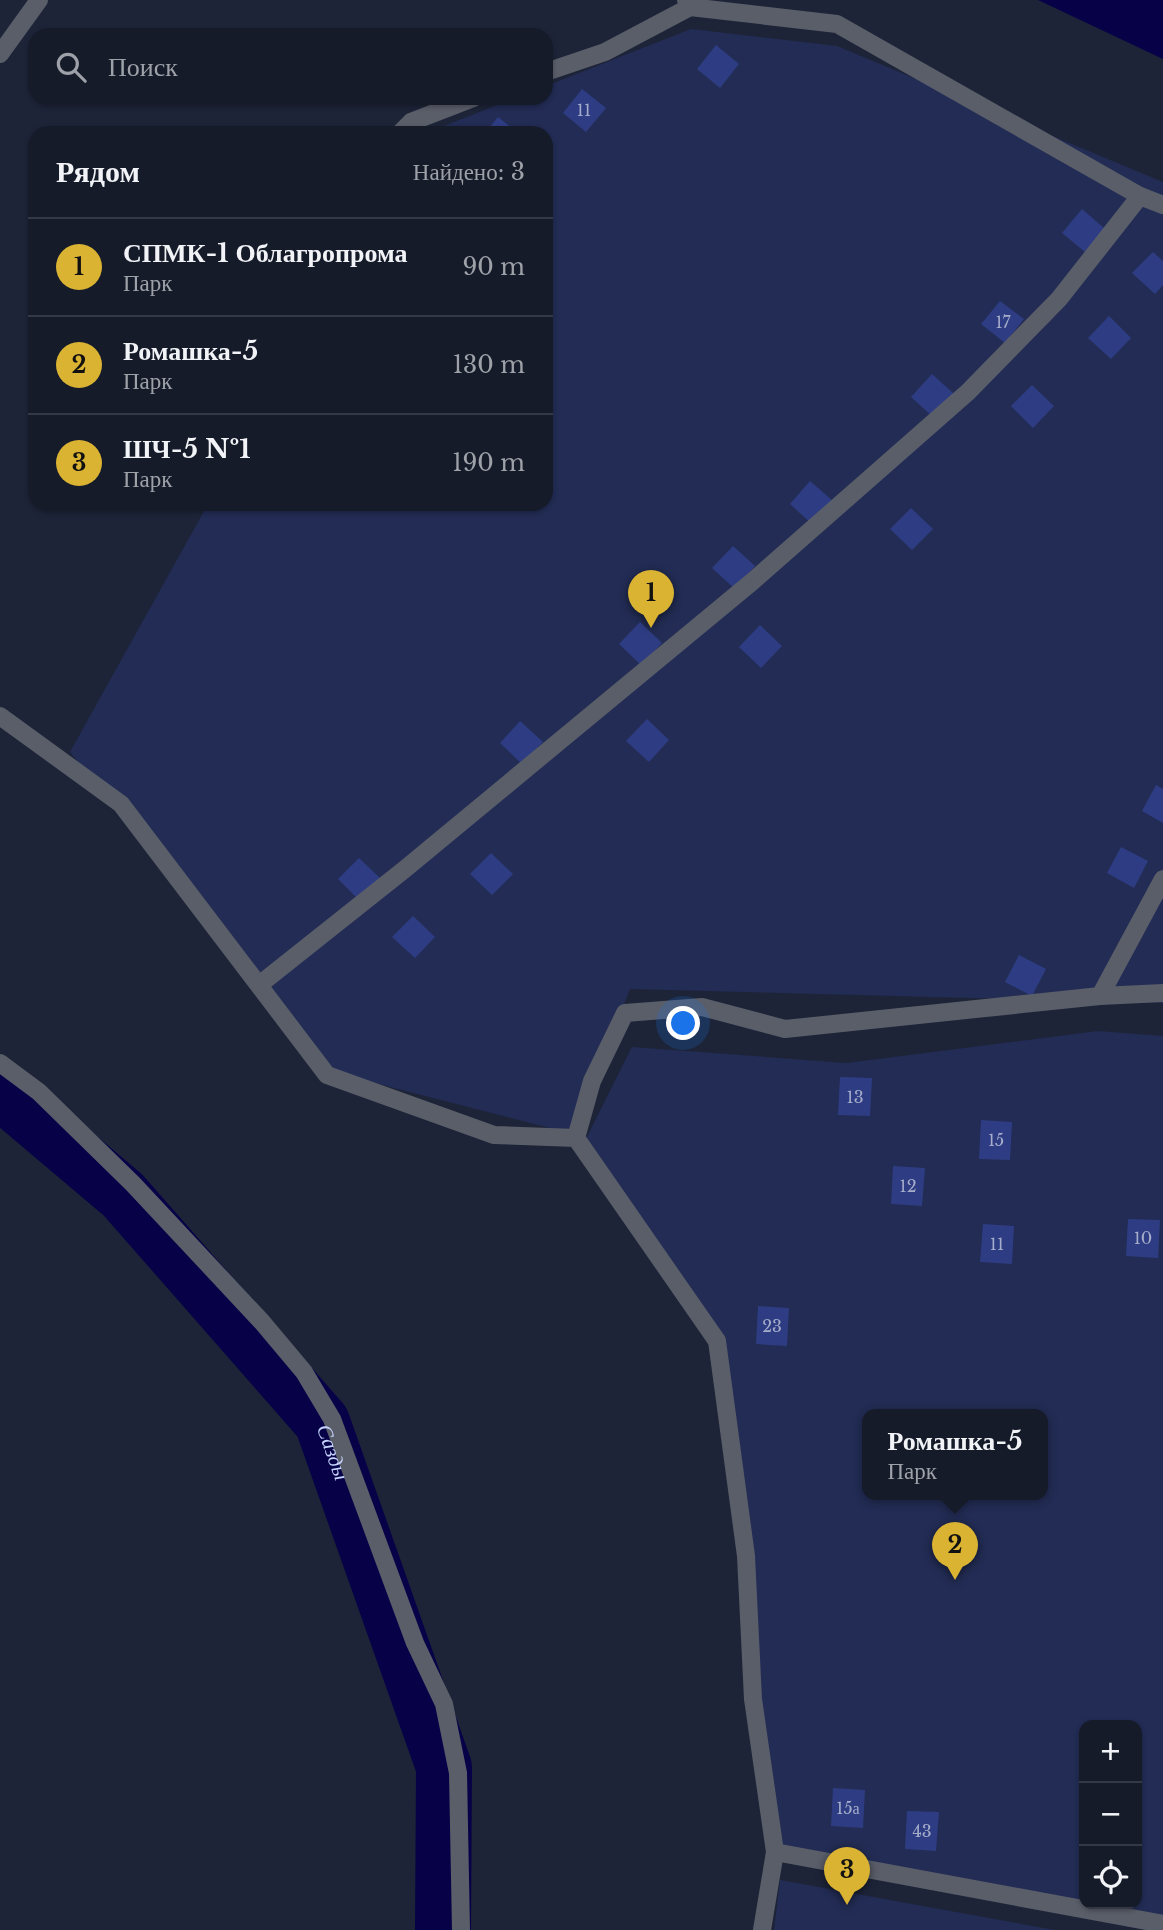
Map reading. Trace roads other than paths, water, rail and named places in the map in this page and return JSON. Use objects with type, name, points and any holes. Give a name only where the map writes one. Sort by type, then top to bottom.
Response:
[{"type":"street","points":[[0,54],[40,0]]},
{"type":"street","points":[[553,70],[605,52],[688,4],[836,24],[1140,196],[1163,205]]},
{"type":"street","points":[[407,126],[455,105]]},
{"type":"street","points":[[259,985],[405,869],[753,581],[968,392],[1059,299],[1140,196]]},
{"type":"street","points":[[0,716],[121,804],[327,1075],[494,1135],[576,1138]]},
{"type":"street","points":[[1100,996],[1163,878]]},
{"type":"street","points":[[576,1138],[592,1081],[625,1013],[702,1007],[785,1029],[1100,996],[1163,993]]},
{"type":"street","points":[[0,1063],[39,1092],[133,1184],[244,1302],[304,1371],[331,1419],[415,1643],[443,1704],[458,1773],[461,1930]]},
{"type":"street","points":[[576,1138],[717,1341],[747,1556],[753,1699],[775,1852],[762,1930]]},
{"type":"street","points":[[775,1852],[1163,1924]]},
{"type":"waterway","name":"Сазды","points":[[0,1091],[123,1195],[322,1422],[444,1767],[443,1930]]},
{"type":"place","name":"СПМК-1 Облагропрома","points":[[651,628]]},
{"type":"place","name":"Ромашка-5","points":[[955,1580]]},
{"type":"place","name":"ШЧ-5 №1","points":[[847,1905]]}]
